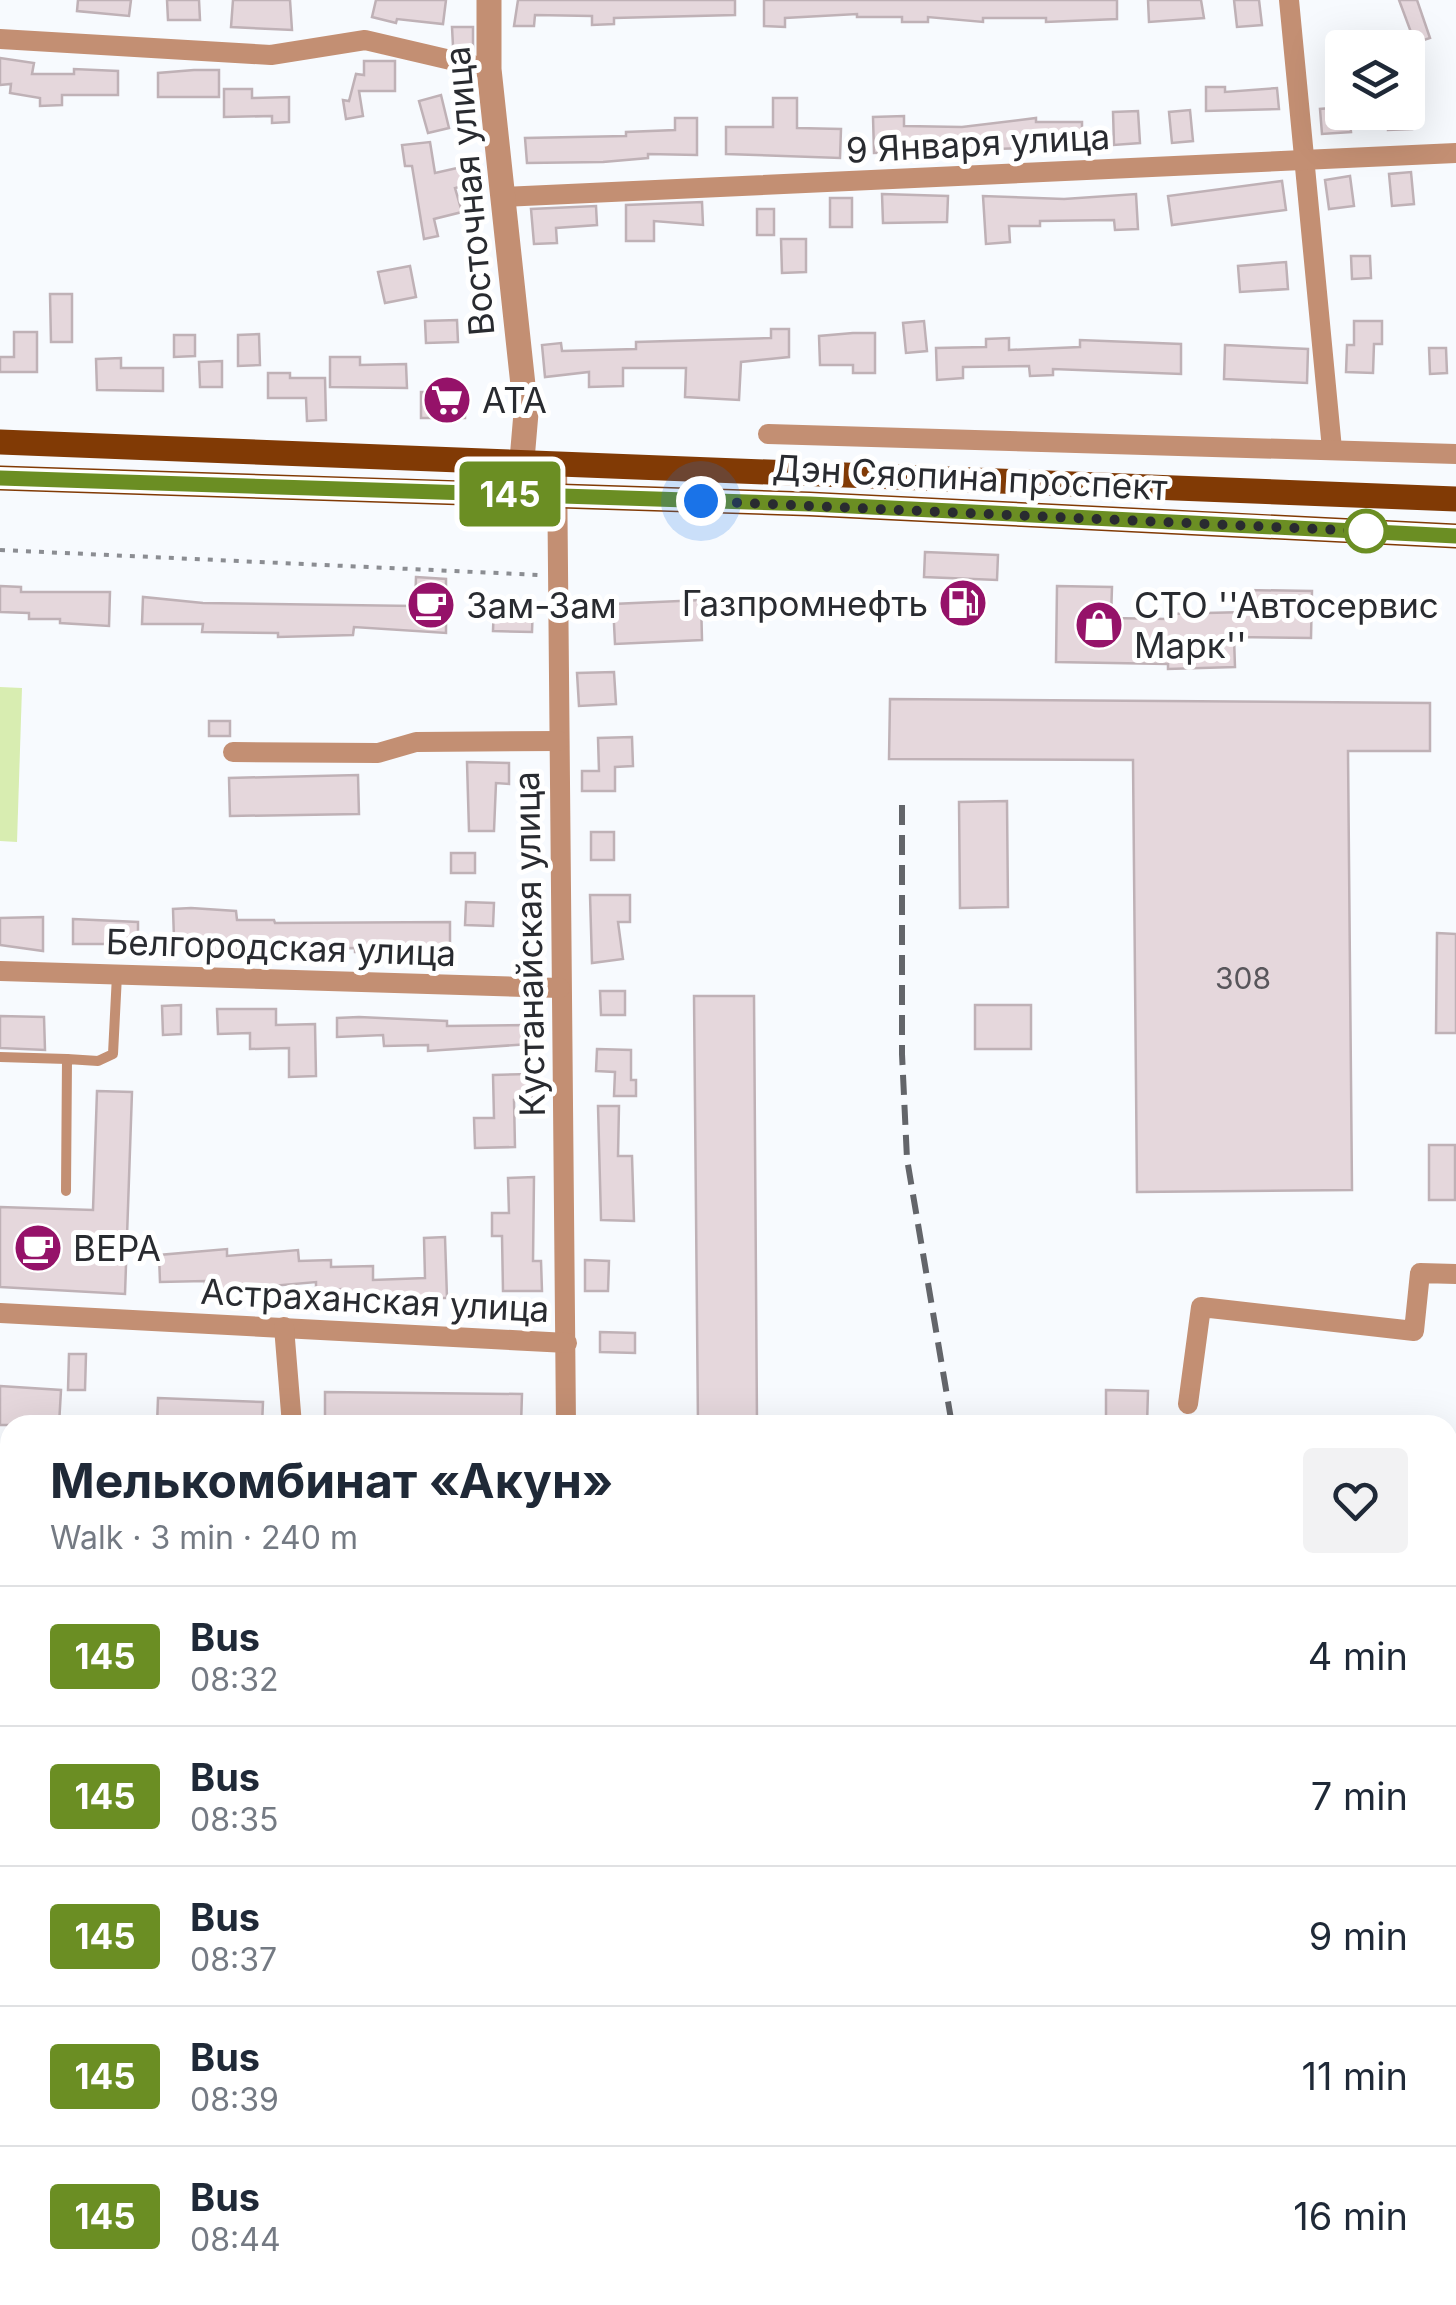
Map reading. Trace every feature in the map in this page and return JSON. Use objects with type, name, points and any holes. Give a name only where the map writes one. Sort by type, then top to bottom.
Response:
[{"type":"main road","name":"Дэн Сяопина проспект","points":[[0,442],[1456,499]]},
{"type":"main road","name":"Дэн Сяопина проспект","points":[[0,478],[519,495],[1456,536]]},
{"type":"street","name":"Восточная улица","points":[[489,0],[490,68],[526,413],[519,495]]},
{"type":"street","points":[[1289,0],[1332,448]]},
{"type":"street","points":[[0,39],[271,54],[365,40],[490,68]]},
{"type":"street","name":"9 Января улица","points":[[503,196],[1456,153]]},
{"type":"street","points":[[768,434],[1456,454]]},
{"type":"street","name":"Кустанайская улица","points":[[557,462],[566,1415]]},
{"type":"street","points":[[233,752],[378,753],[416,742],[559,741]]},
{"type":"street","name":"Белгородская улица","points":[[0,971],[560,988]]},
{"type":"street","points":[[1188,1404],[1201,1307],[1414,1331],[1420,1273],[1456,1274]]},
{"type":"street","name":"Астраханская улица","points":[[0,1314],[567,1343]]},
{"type":"street","points":[[284,1327],[291,1415]]},
{"type":"lane","points":[[0,1057],[98,1061],[114,1054],[117,974]]},
{"type":"lane","points":[[66,1190],[67,1059]]},
{"type":"path","points":[[0,550],[558,576]]},
{"type":"green space","points":[[0,687],[22,688],[17,842],[0,841]]},
{"type":"building","points":[[78,0],[131,0],[129,16],[77,11]]},
{"type":"building","points":[[167,0],[199,0],[200,20],[168,20]]},
{"type":"building","points":[[233,0],[290,0],[292,30],[231,27]]},
{"type":"building","points":[[376,0],[446,0],[443,24],[397,19],[396,23],[372,17]]},
{"type":"building","points":[[518,0],[735,0],[735,15],[614,18],[614,24],[592,25],[592,16],[535,15],[534,26],[514,26]]},
{"type":"building","points":[[764,0],[1117,0],[1117,19],[1046,22],[1046,18],[983,18],[983,22],[928,17],[928,22],[902,22],[902,17],[857,14],[785,18],[785,27],[764,26]]},
{"type":"building","points":[[1148,0],[1201,0],[1204,18],[1149,22]]},
{"type":"building","points":[[1234,0],[1259,0],[1262,25],[1237,27]]},
{"type":"building","points":[[1399,0],[1417,0],[1430,38],[1425,40],[1425,30],[1410,30]]},
{"type":"building","points":[[452,27],[473,27],[473,51],[453,46]]},
{"type":"building","points":[[0,58],[34,63],[32,74],[74,74],[74,69],[118,71],[118,95],[62,95],[62,105],[40,106],[40,98],[10,93],[11,84],[0,85]]},
{"type":"building","points":[[364,61],[395,61],[395,91],[359,91],[363,116],[346,119],[343,100],[349,101],[356,74],[364,75]]},
{"type":"building","points":[[219,70],[219,97],[158,97],[158,73]]},
{"type":"building","points":[[1206,87],[1225,87],[1225,92],[1277,88],[1279,109],[1206,111]]},
{"type":"building","points":[[224,89],[252,89],[252,98],[289,97],[289,122],[272,123],[272,116],[224,117]]},
{"type":"building","points":[[441,95],[449,128],[428,133],[419,101]]},
{"type":"building","points":[[773,98],[797,98],[797,128],[841,129],[840,158],[726,154],[726,127],[773,127]]},
{"type":"building","points":[[1320,109],[1325,109],[1325,130],[1351,132],[1322,134]]},
{"type":"building","points":[[1190,110],[1193,141],[1172,143],[1169,112]]},
{"type":"building","points":[[1138,111],[1140,143],[1114,145],[1113,112]]},
{"type":"building","points":[[904,116],[904,126],[962,127],[1036,118],[1036,122],[1082,122],[1082,146],[874,153],[873,117]]},
{"type":"building","points":[[675,118],[697,118],[697,155],[648,154],[648,158],[603,162],[527,163],[525,138],[626,136],[626,132],[675,130]]},
{"type":"building","points":[[430,142],[435,173],[466,166],[469,184],[455,188],[462,212],[434,219],[438,236],[424,239],[412,166],[405,166],[402,145]]},
{"type":"building","points":[[1411,172],[1414,204],[1392,206],[1389,174]]},
{"type":"building","points":[[1350,176],[1354,206],[1329,209],[1325,180]]},
{"type":"building","points":[[1282,181],[1286,210],[1172,225],[1168,196]]},
{"type":"building","points":[[882,194],[948,196],[947,222],[883,223]]},
{"type":"building","points":[[1136,194],[1138,229],[1115,230],[1114,220],[1040,221],[1040,226],[1009,226],[1010,242],[986,244],[983,196],[1064,199]]},
{"type":"building","points":[[830,198],[852,198],[852,227],[830,227]]},
{"type":"building","points":[[702,202],[703,225],[654,221],[654,241],[626,241],[626,205]]},
{"type":"building","points":[[596,206],[597,225],[556,228],[557,243],[534,244],[531,209]]},
{"type":"building","points":[[757,209],[774,209],[774,235],[757,235]]},
{"type":"building","points":[[781,239],[806,239],[806,272],[782,273]]},
{"type":"building","points":[[1351,256],[1370,256],[1371,278],[1352,279]]},
{"type":"building","points":[[1286,262],[1288,289],[1240,292],[1238,266]]},
{"type":"building","points":[[410,266],[416,297],[385,303],[378,272]]},
{"type":"building","points":[[50,294],[72,294],[72,342],[51,342]]},
{"type":"building","points":[[457,320],[458,342],[426,343],[425,321]]},
{"type":"building","points":[[924,321],[927,351],[906,353],[903,323]]},
{"type":"building","points":[[1354,321],[1382,321],[1382,344],[1374,344],[1373,373],[1346,372],[1347,345],[1354,345]]},
{"type":"building","points":[[771,329],[789,329],[789,357],[741,362],[739,400],[685,397],[686,368],[623,368],[623,386],[589,387],[589,372],[545,377],[542,345],[561,343],[562,351],[636,349],[636,342],[771,338]]},
{"type":"building","points":[[14,332],[37,332],[37,372],[0,372],[0,357],[14,357]]},
{"type":"building","points":[[875,333],[875,373],[853,373],[853,365],[820,365],[819,336]]},
{"type":"building","points":[[259,334],[260,365],[238,366],[238,335]]},
{"type":"building","points":[[174,335],[195,335],[195,356],[174,357]]},
{"type":"building","points":[[1009,338],[1009,350],[1080,347],[1080,340],[1181,344],[1181,374],[1053,369],[1053,375],[1030,376],[1029,366],[963,367],[963,378],[937,380],[936,348],[986,347],[986,339]]},
{"type":"building","points":[[1225,345],[1308,349],[1307,383],[1224,379]]},
{"type":"building","points":[[1429,348],[1446,348],[1447,373],[1430,374]]},
{"type":"building","points":[[330,357],[360,357],[360,365],[406,364],[407,388],[330,387]]},
{"type":"building","points":[[121,358],[121,368],[163,368],[163,391],[97,390],[96,359]]},
{"type":"building","points":[[222,361],[222,387],[200,387],[199,362]]},
{"type":"building","points":[[268,373],[290,373],[290,378],[325,378],[326,420],[307,421],[306,398],[268,398]]},
{"type":"building","points":[[421,392],[465,392],[465,418],[421,418]]},
{"type":"building","points":[[925,552],[998,555],[997,580],[924,577]]},
{"type":"building","points":[[416,577],[446,579],[446,633],[354,627],[353,635],[278,637],[278,633],[202,632],[203,624],[142,624],[143,597],[203,603],[415,606]]},
{"type":"building","points":[[0,586],[21,587],[21,592],[110,592],[109,626],[60,623],[60,619],[29,619],[29,613],[0,612]]},
{"type":"building","points":[[1057,586],[1112,587],[1111,618],[1167,619],[1167,614],[1245,612],[1245,590],[1312,591],[1311,638],[1234,637],[1235,667],[1168,669],[1168,664],[1056,662]]},
{"type":"building","points":[[701,600],[702,640],[615,644],[613,604]]},
{"type":"building","points":[[494,602],[533,603],[532,632],[493,631]]},
{"type":"building","points":[[614,672],[616,704],[579,706],[577,673]]},
{"type":"building","points":[[890,699],[1430,703],[1430,751],[1348,751],[1352,1190],[1137,1192],[1133,760],[889,759]]},
{"type":"building","points":[[209,721],[230,721],[230,736],[209,736]]},
{"type":"building","points":[[632,737],[633,766],[615,767],[615,791],[582,791],[582,771],[599,771],[598,738]]},
{"type":"building","points":[[467,762],[509,763],[509,784],[496,783],[494,831],[469,831]]},
{"type":"building","points":[[358,775],[359,814],[230,816],[229,778]]},
{"type":"building","points":[[1007,801],[1008,907],[960,908],[959,802]]},
{"type":"building","points":[[591,832],[614,832],[614,860],[591,860]]},
{"type":"building","points":[[451,853],[475,853],[475,873],[451,873]]},
{"type":"building","points":[[590,895],[630,895],[630,922],[618,922],[623,959],[592,963]]},
{"type":"building","points":[[466,902],[494,903],[493,926],[465,925]]},
{"type":"building","points":[[173,909],[236,911],[237,920],[275,923],[450,922],[450,952],[426,952],[426,946],[374,944],[374,952],[355,952],[355,948],[237,949],[237,957],[209,957],[209,939],[174,939]]},
{"type":"building","points":[[43,917],[43,951],[0,945],[0,918]]},
{"type":"building","points":[[73,919],[138,922],[138,944],[73,944]]},
{"type":"building","points":[[1437,933],[1456,934],[1456,1033],[1436,1033]]},
{"type":"building","points":[[600,991],[625,991],[625,1015],[601,1015]]},
{"type":"building","points":[[694,996],[754,996],[757,1415],[698,1415]]},
{"type":"building","points":[[181,1005],[181,1034],[163,1035],[162,1006]]},
{"type":"building","points":[[975,1005],[1031,1005],[1031,1049],[975,1049]]},
{"type":"building","points":[[217,1009],[276,1009],[276,1025],[315,1024],[316,1076],[289,1077],[289,1048],[250,1049],[250,1033],[218,1034]]},
{"type":"building","points":[[0,1016],[44,1017],[45,1050],[0,1048]]},
{"type":"building","points":[[337,1018],[447,1021],[447,1026],[529,1025],[530,1044],[428,1051],[428,1045],[384,1046],[383,1035],[337,1037]]},
{"type":"building","points":[[597,1049],[631,1050],[631,1080],[636,1080],[636,1096],[614,1096],[615,1072],[596,1071]]},
{"type":"building","points":[[531,1074],[532,1099],[514,1100],[515,1147],[475,1148],[474,1118],[494,1118],[493,1075]]},
{"type":"building","points":[[97,1091],[132,1092],[125,1294],[0,1287],[0,1207],[93,1210]]},
{"type":"building","points":[[598,1106],[619,1106],[618,1156],[632,1156],[634,1221],[601,1220]]},
{"type":"building","points":[[1429,1145],[1455,1145],[1455,1200],[1429,1200]]},
{"type":"building","points":[[534,1177],[533,1261],[541,1261],[542,1291],[503,1291],[502,1236],[492,1236],[492,1213],[509,1213],[508,1178]]},
{"type":"building","points":[[445,1237],[447,1298],[343,1298],[343,1289],[316,1290],[316,1282],[205,1292],[205,1281],[160,1282],[159,1255],[227,1249],[227,1256],[298,1250],[299,1261],[331,1260],[331,1267],[373,1266],[373,1280],[425,1278],[424,1238]]},
{"type":"building","points":[[585,1260],[609,1261],[608,1291],[585,1291]]},
{"type":"building","points":[[600,1332],[635,1333],[635,1353],[600,1352]]},
{"type":"building","points":[[69,1354],[86,1354],[85,1390],[68,1390]]},
{"type":"building","points":[[0,1386],[61,1390],[60,1415],[0,1415]]},
{"type":"building","points":[[1106,1390],[1148,1391],[1147,1415],[1106,1415]]},
{"type":"building","points":[[325,1392],[522,1394],[521,1415],[325,1415]]},
{"type":"building","points":[[158,1398],[263,1402],[262,1415],[157,1415]]},
{"type":"railway","points":[[902,805],[902,1054],[907,1159],[950,1415]]},
{"type":"bus line","name":"145","points":[[0,478],[810,504],[1456,536]]},
{"type":"place","name":"АТА","points":[[447,400]]},
{"type":"place","name":"Газпромнефть","points":[[963,603]]},
{"type":"place","name":"Зам-Зам","points":[[431,605]]},
{"type":"place","name":"СТО ''Автосервис Марк''","points":[[1099,625]]},
{"type":"place","name":"ВЕРА","points":[[38,1248]]},
{"type":"route","points":[[701,501],[1383,532],[1366,531]]}]
